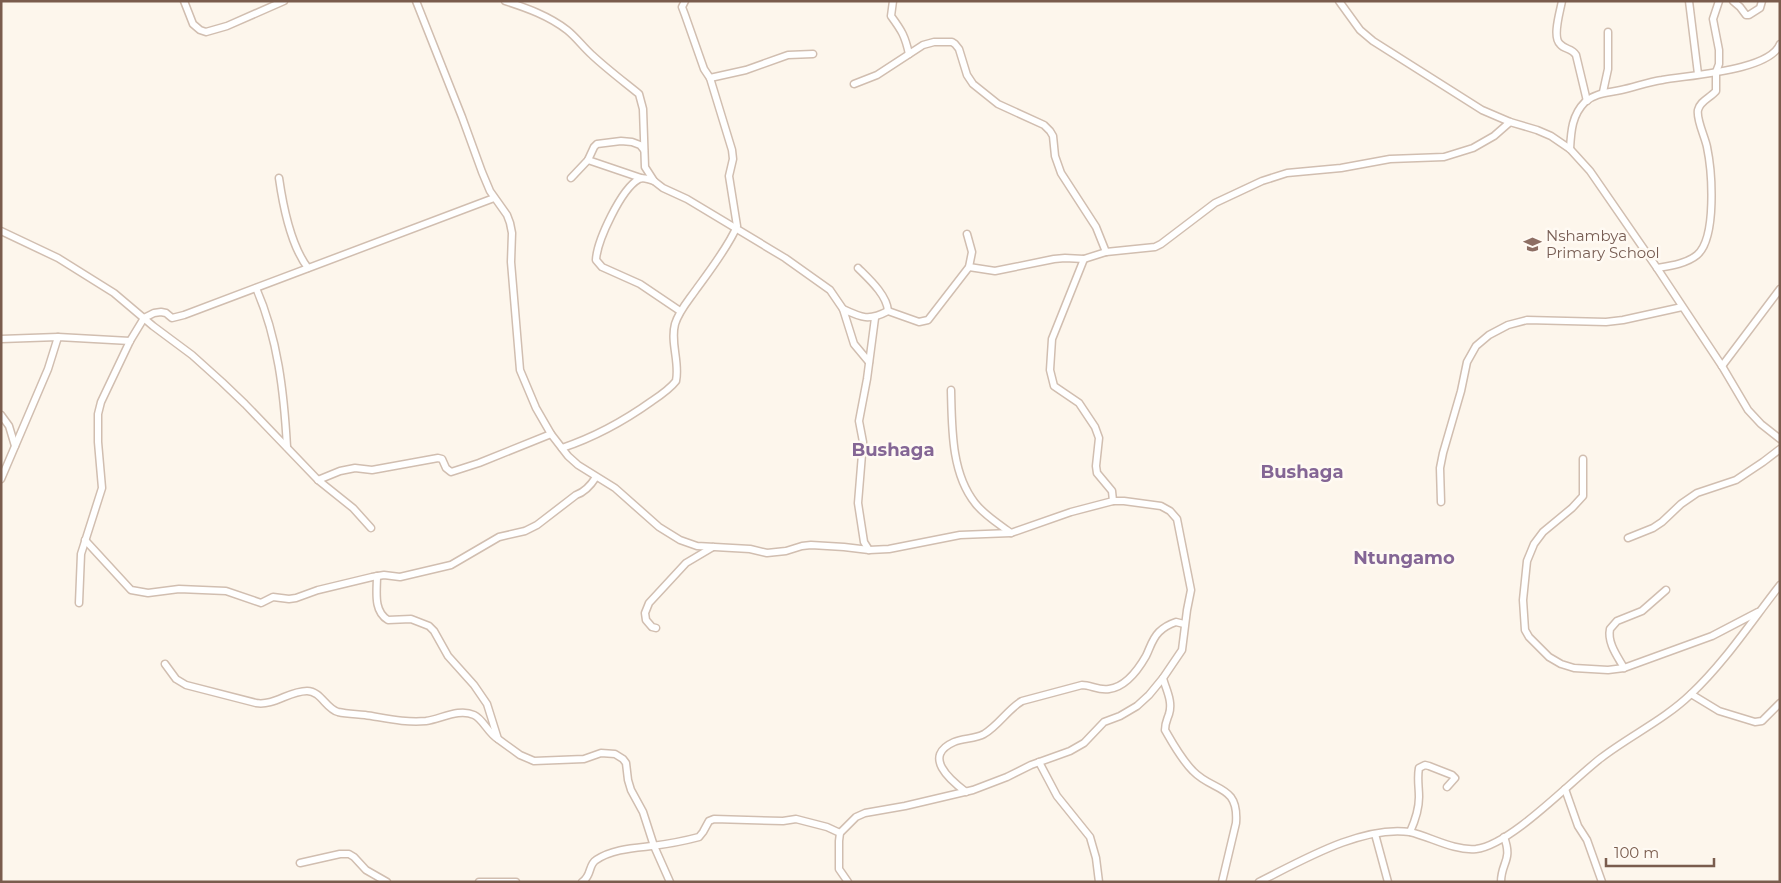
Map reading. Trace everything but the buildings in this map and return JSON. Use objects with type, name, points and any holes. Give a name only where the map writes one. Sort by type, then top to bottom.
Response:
[{"type":"street","points":[[184,1],[194,24],[200,30],[206,32],[234,23],[284,1]]},
{"type":"street","points":[[505,1],[528,8],[569,31],[592,55],[622,82],[639,94],[643,109],[646,167],[654,181],[785,258],[830,290],[844,309],[854,344],[869,362]]},
{"type":"street","points":[[562,448],[576,444],[617,424],[673,385],[677,376],[674,330],[680,311],[709,272],[736,229],[737,222],[729,176],[733,160],[732,150],[710,78],[704,69],[682,7],[685,1]]},
{"type":"street","points":[[893,1],[891,16],[902,30],[909,54]]},
{"type":"street","points":[[1339,1],[1360,30],[1373,41],[1482,110],[1551,136],[1570,149],[1590,171],[1657,268],[1722,366],[1748,410],[1761,424],[1780,439]]},
{"type":"street","points":[[1562,1],[1556,32],[1557,38],[1561,46],[1573,50],[1576,55],[1587,101]]},
{"type":"street","points":[[1689,1],[1698,74]]},
{"type":"street","points":[[1657,268],[1672,266],[1695,257],[1705,243],[1709,229],[1711,174],[1707,146],[1697,112],[1700,105],[1716,91],[1719,50],[1713,19],[1719,1]]},
{"type":"street","points":[[1734,1],[1746,15],[1760,8],[1762,1]]},
{"type":"street","points":[[418,3],[482,172],[494,198],[507,214],[512,233],[511,262],[520,370],[536,408],[551,434],[578,465],[615,488],[659,527],[680,540],[697,546],[750,549],[767,553],[811,545],[869,550],[960,535],[1011,533],[1071,512],[1113,501],[1161,506],[1170,511],[1177,519],[1191,590],[1184,624],[1182,650],[1163,678],[1137,706],[1120,716],[1104,722],[1077,747],[1007,777],[966,792],[865,813],[856,817],[840,833],[839,869],[848,882]]},
{"type":"street","points":[[1603,92],[1608,69],[1608,32]]},
{"type":"street","points":[[854,84],[877,76],[923,45],[934,42],[952,42],[959,49],[967,75],[974,84],[998,104],[1044,125],[1053,136],[1055,156],[1061,172],[1096,227],[1106,252]]},
{"type":"street","points":[[1570,149],[1574,120],[1578,111],[1587,101],[1603,92],[1619,91],[1661,80],[1716,72],[1760,61],[1773,55],[1780,44]]},
{"type":"street","points":[[710,78],[724,77],[788,55],[813,54]]},
{"type":"street","points":[[969,267],[994,271],[1054,258],[1084,259],[1106,252],[1155,247],[1215,203],[1262,181],[1287,173],[1341,168],[1367,162],[1444,157],[1473,148],[1494,136],[1510,122]]},
{"type":"street","points":[[571,178],[588,160],[594,147],[603,142],[632,142],[637,143],[644,150]]},
{"type":"street","points":[[588,160],[654,181]]},
{"type":"street","points":[[280,178],[282,197],[292,235],[302,261],[308,268]]},
{"type":"street","points":[[641,178],[628,191],[607,222],[597,250],[596,260],[602,266],[640,284],[680,311]]},
{"type":"street","points":[[79,603],[81,554],[102,488],[98,442],[98,414],[101,402],[130,341],[144,318],[161,312],[175,318],[494,198]]},
{"type":"street","points":[[1,231],[58,258],[82,272],[114,294],[192,356],[222,382],[318,480],[353,508],[371,528]]},
{"type":"street","points":[[844,309],[858,316],[875,318],[888,311],[919,322],[928,320],[969,267],[972,252],[967,234]]},
{"type":"street","points":[[1084,259],[1052,339],[1050,370],[1054,386],[1079,403],[1095,427],[1099,438],[1097,473],[1112,491],[1113,501]]},
{"type":"street","points":[[858,268],[885,301],[888,311]]},
{"type":"street","points":[[256,288],[266,312],[277,356],[285,401],[287,447]]},
{"type":"street","points":[[1722,366],[1780,289]]},
{"type":"street","points":[[1441,502],[1440,468],[1467,362],[1476,346],[1489,335],[1508,325],[1527,320],[1591,322],[1623,320],[1682,306]]},
{"type":"street","points":[[869,550],[864,542],[858,503],[863,442],[859,421],[875,318]]},
{"type":"street","points":[[1,339],[58,337],[130,341]]},
{"type":"street","points":[[1,479],[48,369],[58,337]]},
{"type":"street","points":[[950,390],[956,456],[961,476],[969,495],[983,512],[1011,533]]},
{"type":"street","points":[[1,416],[9,426],[15,446]]},
{"type":"street","points":[[318,480],[340,471],[355,468],[372,470],[438,458],[442,459],[446,468],[451,472],[479,463],[551,434]]},
{"type":"street","points":[[1628,538],[1653,528],[1697,493],[1736,480],[1780,449]]},
{"type":"street","points":[[1584,459],[1583,496],[1572,508],[1543,532],[1534,544],[1527,561],[1523,589],[1525,630],[1538,648],[1561,664],[1588,669],[1624,668],[1712,636],[1761,610]]},
{"type":"street","points":[[85,540],[131,590],[148,593],[178,589],[226,591],[262,603],[273,597],[289,600],[318,590],[377,576],[400,576],[451,565],[499,537],[525,531],[536,525],[581,493],[596,477]]},
{"type":"street","points":[[656,628],[652,627],[646,620],[645,613],[649,603],[686,563],[712,548]]},
{"type":"street","points":[[377,576],[377,602],[380,613],[388,620],[411,619],[434,630],[448,656],[474,685],[487,704],[498,739]]},
{"type":"street","points":[[1259,882],[1343,842],[1375,834],[1410,832],[1460,848],[1477,849],[1494,843],[1532,817],[1600,758],[1660,720],[1691,694],[1712,672],[1780,585]]},
{"type":"street","points":[[1624,668],[1612,647],[1610,629],[1617,622],[1642,611],[1666,590]]},
{"type":"street","points":[[966,792],[950,780],[940,764],[940,756],[947,746],[956,741],[973,738],[987,732],[1016,704],[1022,701],[1082,685],[1102,690],[1122,685],[1139,666],[1152,642],[1160,632],[1176,622],[1184,624]]},
{"type":"street","points":[[165,664],[176,679],[186,685],[256,703],[263,704],[286,695],[308,691],[320,696],[328,706],[337,712],[399,721],[426,721],[469,713],[476,716],[490,734],[520,755],[534,761],[584,759],[601,753],[615,754],[623,758],[626,763],[628,780],[643,812],[654,846],[670,882]]},
{"type":"street","points":[[1163,678],[1170,697],[1169,714],[1165,722],[1165,730],[1191,769],[1206,782],[1230,794],[1233,800],[1236,822],[1222,882]]},
{"type":"street","points":[[1691,694],[1719,711],[1756,722],[1762,721],[1780,703]]},
{"type":"street","points":[[1039,762],[1058,796],[1090,837],[1096,858],[1099,882]]},
{"type":"street","points":[[1410,832],[1415,820],[1418,802],[1418,775],[1420,768],[1422,766],[1429,766],[1452,775],[1455,778],[1447,787]]},
{"type":"street","points":[[1565,789],[1578,826],[1588,840],[1602,882]]},
{"type":"street","points":[[582,882],[588,876],[596,859],[625,848],[654,846],[699,837],[709,821],[719,818],[768,821],[796,819],[827,827],[840,833]]},
{"type":"street","points":[[1375,834],[1388,882]]},
{"type":"street","points":[[1501,882],[1501,876],[1508,857],[1508,847],[1504,837]]},
{"type":"street","points":[[300,863],[340,854],[349,854],[354,856],[366,870],[386,882]]},
{"type":"street","points":[[479,882],[516,882]]},
{"type":"place","name":"Nshambya Primary School","points":[[1532,245]]},
{"type":"district","name":"Bushaga","points":[[893,450]]},
{"type":"district","name":"Bushaga","points":[[1302,472]]},
{"type":"district","name":"Ntungamo","points":[[1404,558]]}]
